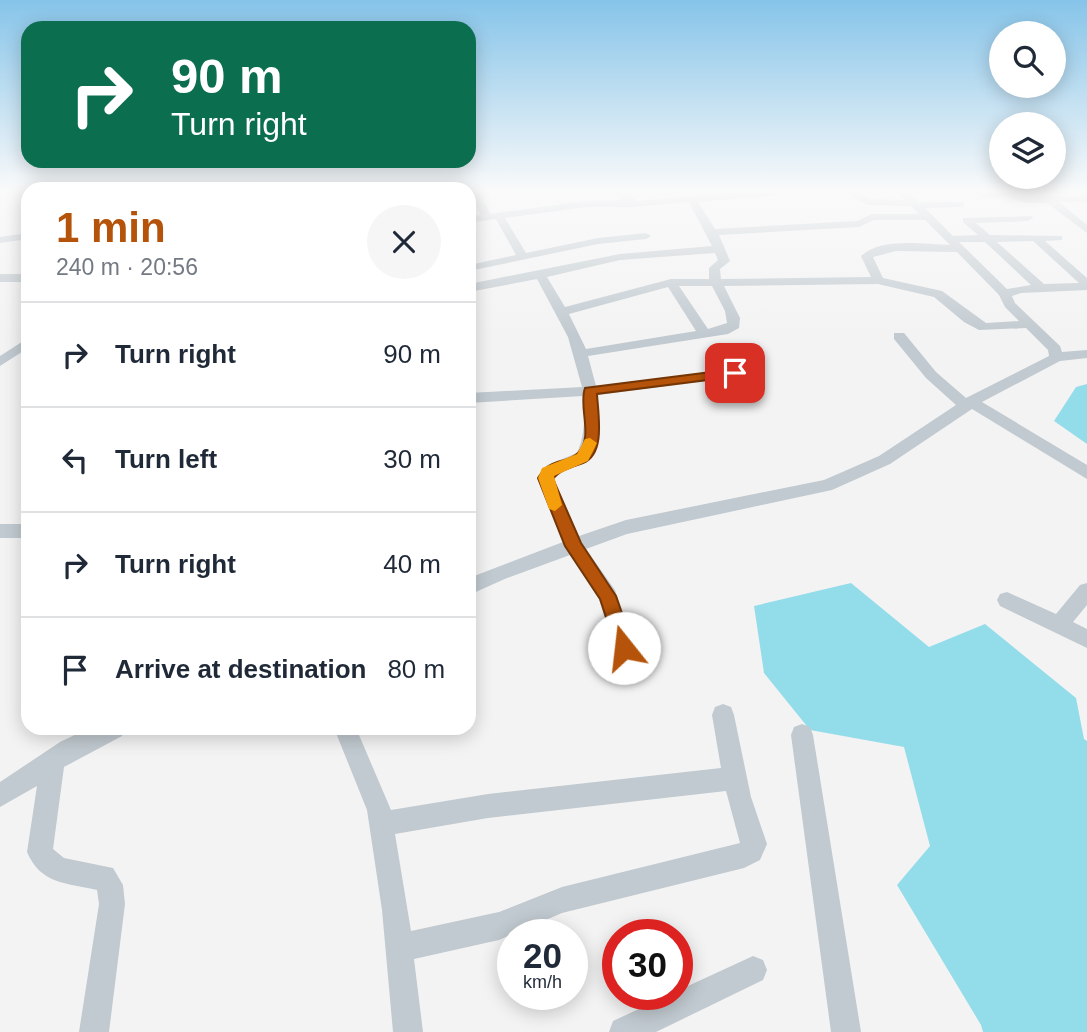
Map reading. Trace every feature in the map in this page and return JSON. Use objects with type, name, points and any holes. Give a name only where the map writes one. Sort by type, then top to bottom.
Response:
[{"type":"street","points":[[509,239],[523,258]]},
{"type":"street","points":[[476,267],[606,239]]},
{"type":"street","points":[[648,239],[656,253]]},
{"type":"street","points":[[583,354],[729,329],[735,321],[713,271],[724,261],[715,239]]},
{"type":"street","points":[[949,239],[1005,294],[1009,304],[1055,349],[1056,357]]},
{"type":"street","points":[[989,239],[1041,288]]},
{"type":"street","points":[[1036,239],[1087,285]]},
{"type":"street","points":[[476,287],[620,257],[719,249]]},
{"type":"street","points":[[878,280],[867,256],[875,250],[959,249]]},
{"type":"street","points":[[540,275],[583,354],[590,391],[592,434],[583,457],[553,469],[545,478],[574,546],[608,596],[624,648]]},
{"type":"street","points":[[0,278],[21,278]]},
{"type":"street","points":[[561,312],[671,283],[878,280],[938,294],[969,319],[984,327],[1030,324]]},
{"type":"street","points":[[671,283],[704,334]]},
{"type":"street","points":[[1005,294],[1020,289],[1087,285]]},
{"type":"street","points":[[899,336],[931,375],[969,404],[1087,473]]},
{"type":"street","points":[[0,362],[21,347]]},
{"type":"street","points":[[476,584],[500,572],[650,521],[826,486],[856,476],[891,458],[969,404],[1056,357],[1087,354]]},
{"type":"street","points":[[476,398],[590,391],[735,373]]},
{"type":"street","points":[[0,531],[21,531]]},
{"type":"street","points":[[1059,625],[1087,591]]},
{"type":"street","points":[[1007,600],[1087,639]]},
{"type":"street","points":[[398,948],[499,926],[562,900],[744,855],[751,851],[754,844],[735,778],[723,715]]},
{"type":"street","points":[[0,795],[68,750],[99,735]]},
{"type":"street","points":[[348,735],[366,775],[381,824],[408,1032]]},
{"type":"street","points":[[802,735],[846,1032]]},
{"type":"street","points":[[53,760],[40,852],[47,864],[57,871],[104,877],[110,885],[112,904],[94,1032]]},
{"type":"street","points":[[381,824],[488,806],[735,778]]},
{"type":"street","points":[[624,1032],[753,970]]},
{"type":"water","points":[[1087,384],[1087,444],[1054,421],[1076,387]]},
{"type":"water","points":[[851,583],[929,647],[985,624],[1076,698],[1084,739],[1087,741],[1087,1032],[983,1032],[897,885],[930,846],[904,747],[810,730],[764,673],[754,606]]},
{"type":"slow traffic","points":[[555,505],[545,478],[548,472],[583,457],[590,443]]},
{"type":"route","points":[[624,648],[608,596],[574,546],[545,478],[553,469],[583,457],[588,448],[592,434],[590,391],[735,373]]}]
